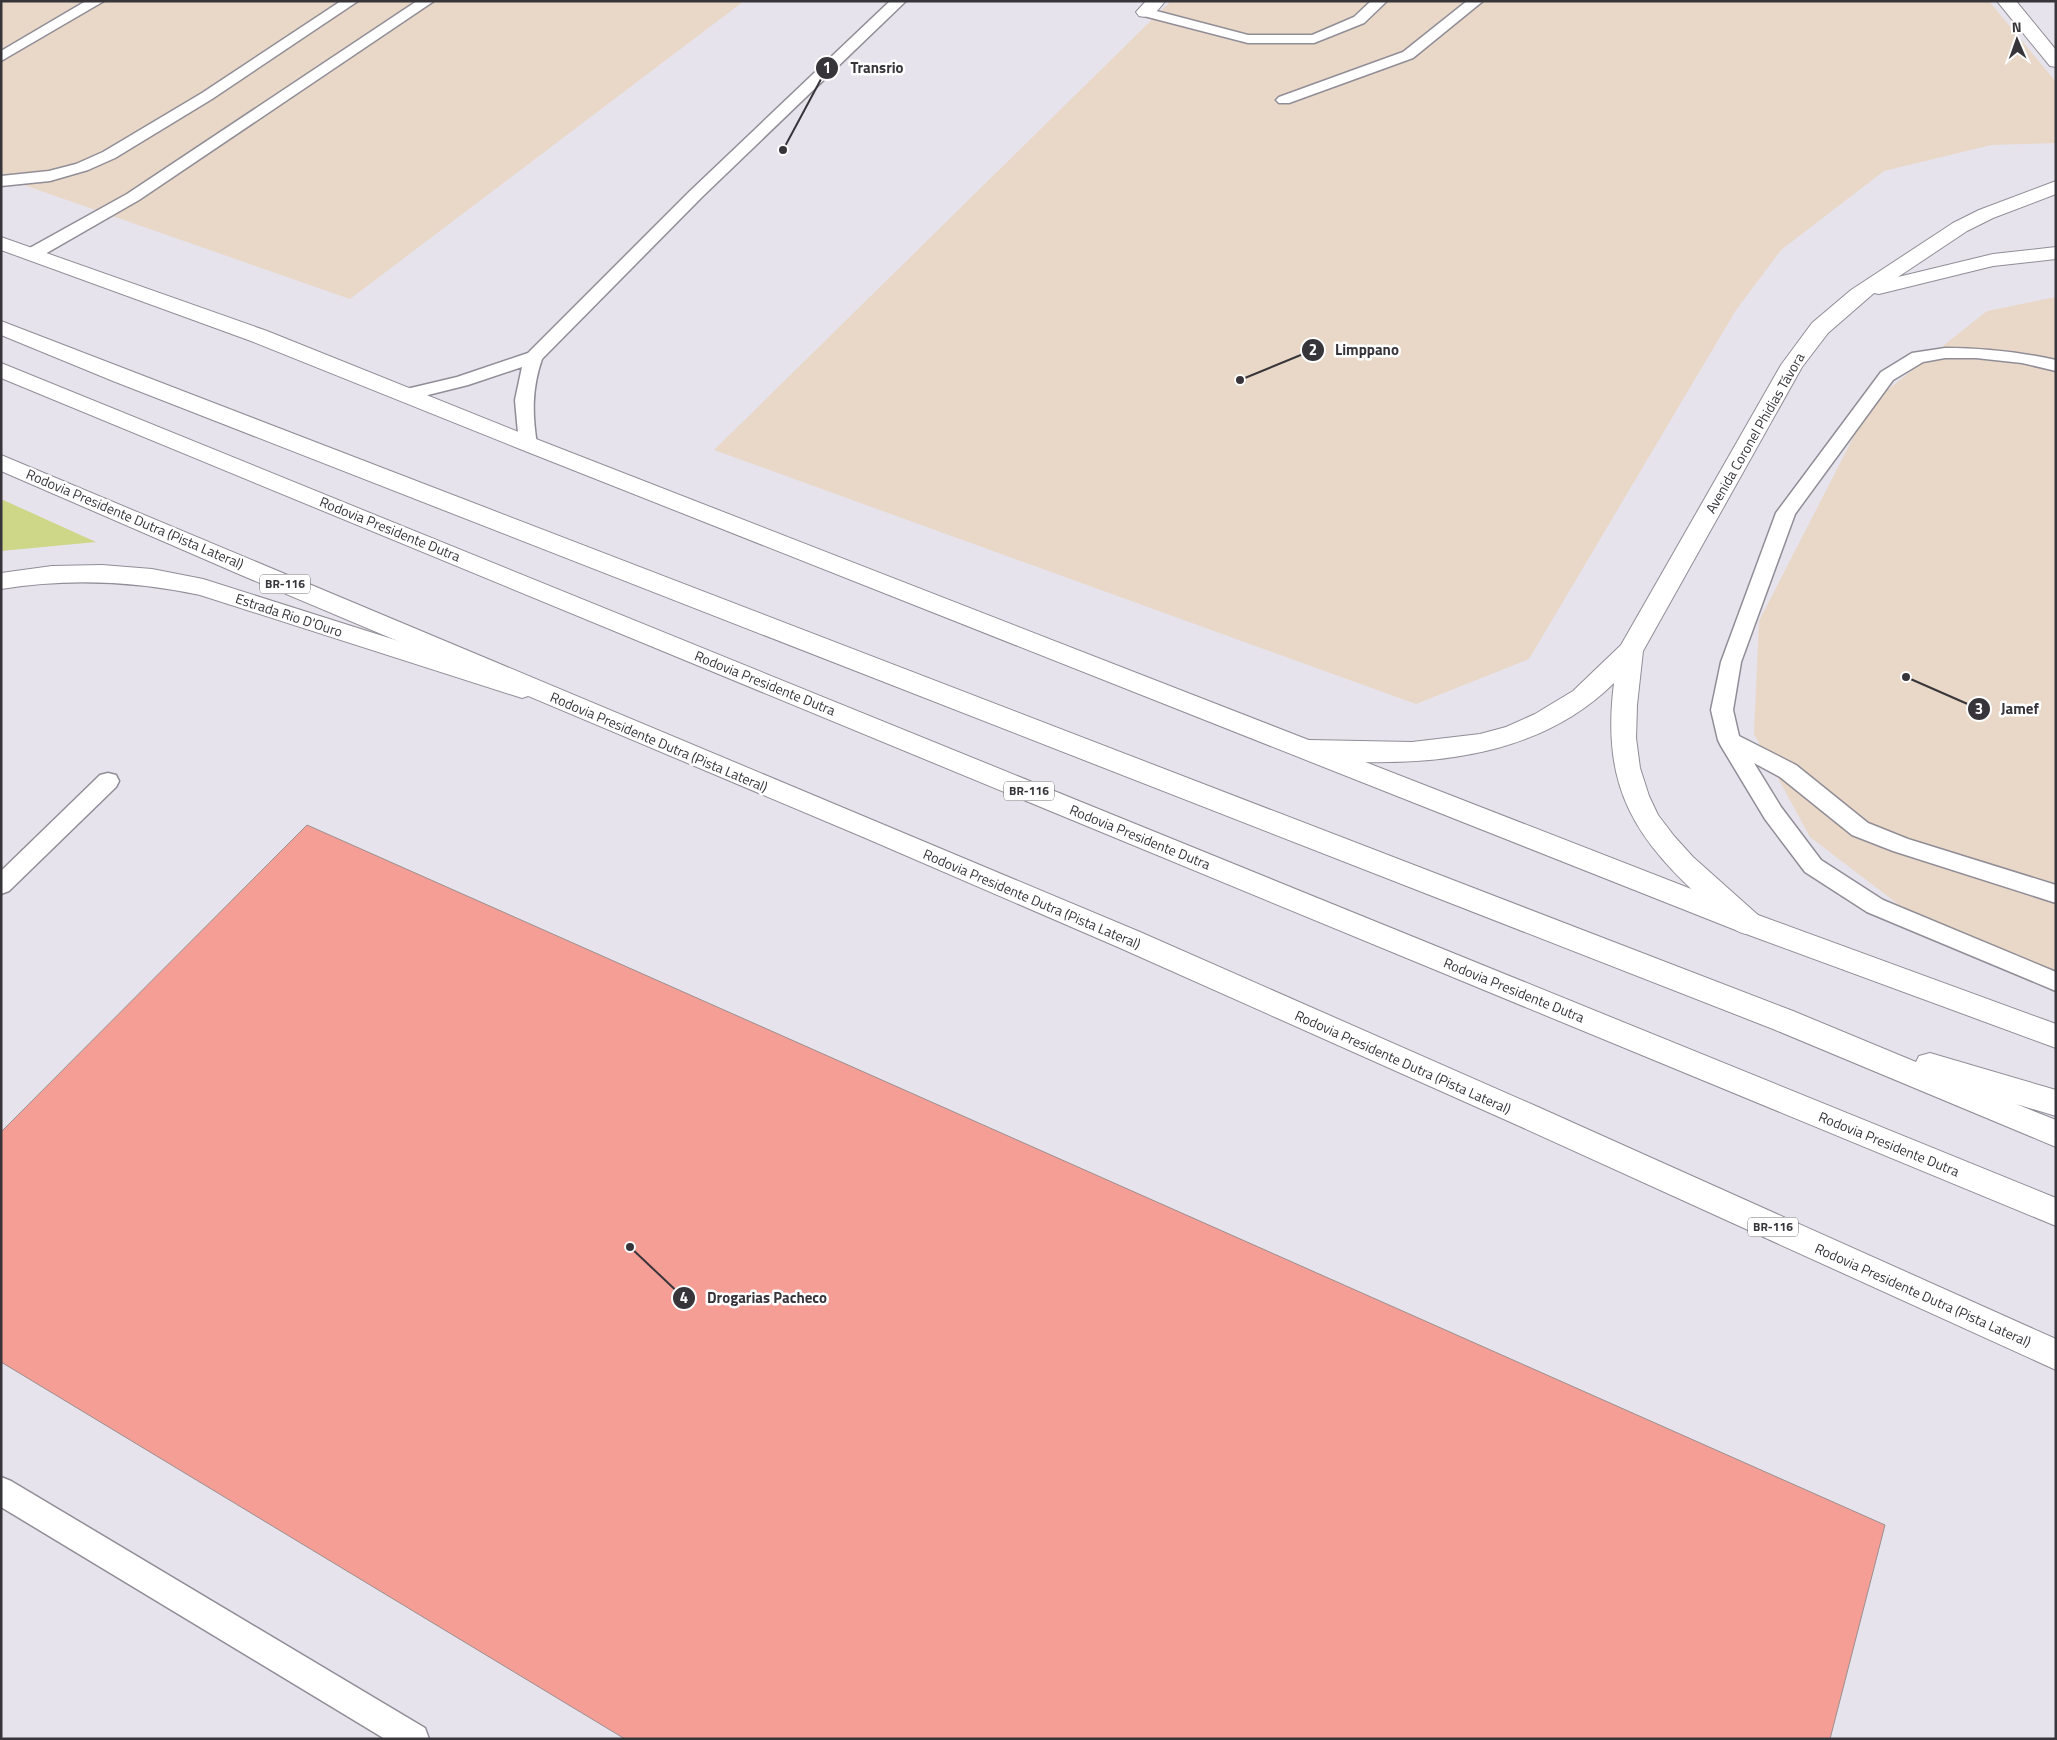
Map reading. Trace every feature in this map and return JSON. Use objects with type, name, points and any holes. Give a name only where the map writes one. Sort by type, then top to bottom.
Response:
[{"type":"main road","points":[[2006,1],[2056,62]]},
{"type":"main road","name":"Avenida Coronel Phidias Távora","points":[[1309,750],[1348,752],[1425,751],[1467,746],[1494,740],[1527,729],[1574,703],[1597,685],[1630,651],[1792,365],[1820,328],[1858,294],[1960,227],[1986,214],[2056,188]]},
{"type":"main road","points":[[1,243],[259,336],[528,444],[1748,923],[2056,1036]]},
{"type":"main road","points":[[1858,294],[1993,260],[2056,253]]},
{"type":"main road","points":[[1,327],[130,380],[1783,1020],[2056,1134]]},
{"type":"main road","name":"Rodovia Presidente Dutra","points":[[1,370],[2056,1212]]},
{"type":"main road","points":[[1,381],[78,401]]},
{"type":"main road","name":"Rodovia Presidente Dutra (Pista Lateral)","points":[[1,462],[568,704],[1024,895],[1498,1103],[2056,1355]]},
{"type":"main road","name":"Estrada Rio D'Ouro","points":[[1,581],[38,575],[92,571],[166,579],[203,587],[568,704]]},
{"type":"main road","name":"Avenida Coronel Phidias Távora","points":[[1630,651],[1623,737],[1625,765],[1634,796],[1648,824],[1669,852],[1701,884],[1748,923]]},
{"type":"main road","points":[[1783,1020],[2056,1103]]},
{"type":"lane","points":[[1,57],[97,1]]},
{"type":"lane","points":[[1,181],[50,176],[82,167],[109,155],[207,96],[352,1]]},
{"type":"lane","points":[[32,254],[133,197],[427,1]]},
{"type":"lane","points":[[528,444],[522,410],[525,380],[534,357],[696,194],[899,1]]},
{"type":"lane","points":[[1150,7],[1248,39],[1314,40],[1359,20],[1380,1]]},
{"type":"lane","points":[[1284,100],[1408,55],[1476,1]]},
{"type":"lane","points":[[2056,366],[2022,358],[1976,353],[1945,353],[1918,357],[1887,376],[1786,513],[1731,662],[1722,710],[1728,740],[1773,813],[1813,866],[1875,906],[2056,982]]},
{"type":"lane","points":[[404,395],[462,381],[534,357]]},
{"type":"lane","points":[[1728,740],[1788,771],[1860,828],[1901,844],[2056,894]]},
{"type":"lane","points":[[1,884],[108,781]]},
{"type":"lane","points":[[1,1491],[414,1739]]},
{"type":"shaded area","points":[[1,1],[744,1],[350,299],[1,177]]},
{"type":"shaded area","points":[[1171,1],[1989,1],[2056,82],[2056,143],[1991,145],[1884,171],[1781,250],[1736,310],[1529,659],[1416,704],[714,450]]},
{"type":"shaded area","points":[[2056,297],[2056,971],[1907,911],[1810,837],[1754,734],[1759,621],[1871,403],[1987,311]]},
{"type":"green space","points":[[1,499],[96,542],[1,551]]},
{"type":"building","points":[[307,825],[1885,1525],[1830,1739],[625,1739],[1,1362],[1,1132]]},
{"type":"place","name":"Transrio","points":[[783,150]]},
{"type":"place","name":"Limppano","points":[[1240,380]]},
{"type":"place","name":"Jamef","points":[[1906,677]]},
{"type":"place","name":"Drogarias Pacheco","points":[[630,1247]]}]
